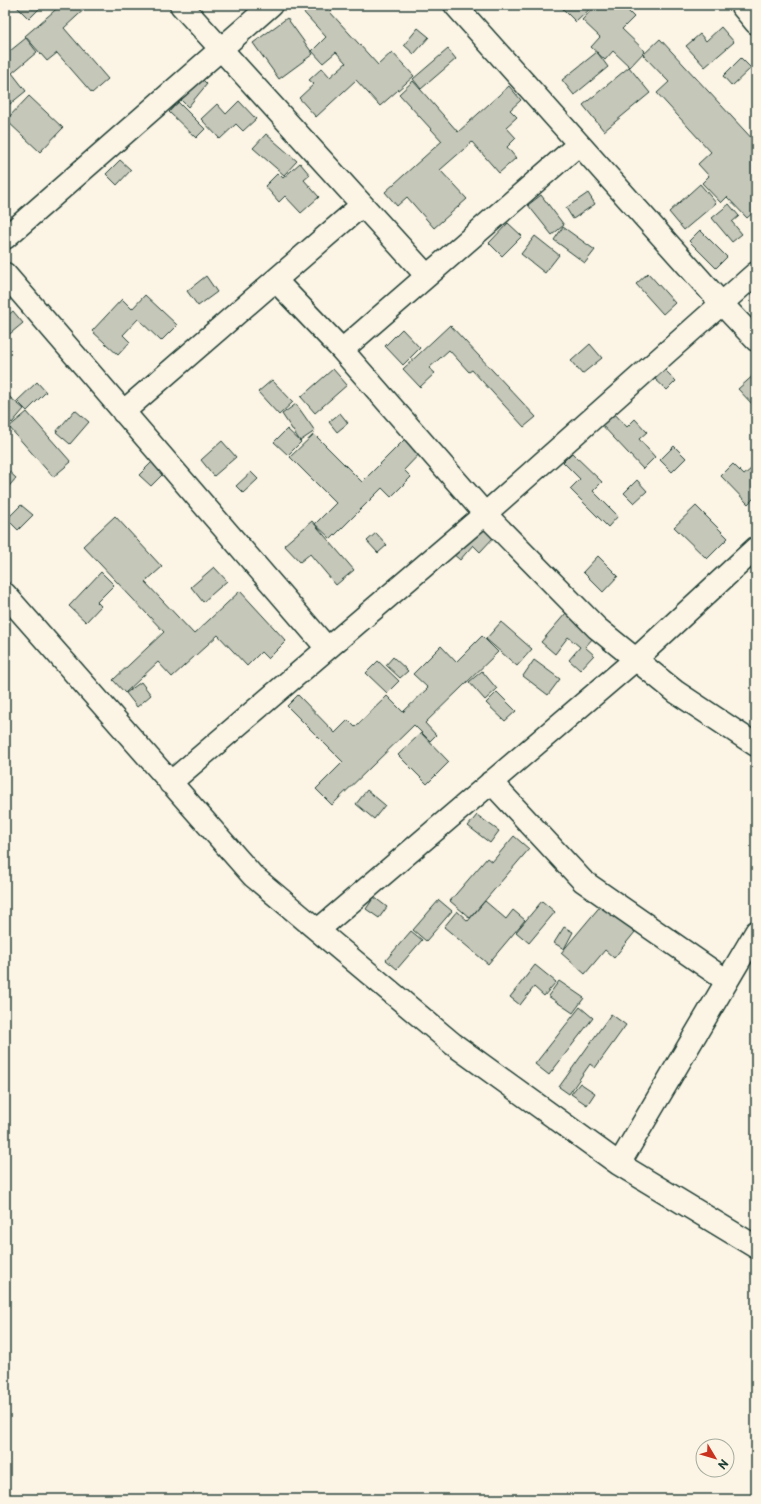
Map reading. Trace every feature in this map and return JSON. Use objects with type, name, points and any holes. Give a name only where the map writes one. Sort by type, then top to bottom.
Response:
[{"type":"street","points":[[181,5],[427,276]]},
{"type":"street","points":[[5,238],[271,5]]},
{"type":"street","points":[[455,5],[722,304],[756,340]]},
{"type":"street","points":[[741,5],[756,23]]},
{"type":"street","points":[[342,350],[579,144]]},
{"type":"street","points":[[123,412],[362,205]]},
{"type":"street","points":[[170,783],[485,514],[756,273]]},
{"type":"street","points":[[5,274],[328,648]]},
{"type":"street","points":[[276,281],[342,350],[485,514],[597,628],[676,692],[756,746]]},
{"type":"street","points":[[318,930],[636,659],[756,548]]},
{"type":"street","points":[[5,594],[253,876],[453,1044],[619,1164],[756,1247]]},
{"type":"street","points":[[5,610],[25,618]]},
{"type":"street","points":[[491,782],[583,881],[727,981]]},
{"type":"street","points":[[619,1164],[756,932]]},
{"type":"building","points":[[15,5],[43,5],[29,19]]},
{"type":"building","points":[[61,5],[89,5],[64,28],[108,79],[92,93],[57,53],[47,61],[25,36]]},
{"type":"building","points":[[338,5],[330,12],[378,65],[392,52],[414,76],[380,106],[356,80],[316,117],[299,98],[314,84],[309,80],[322,68],[330,77],[346,63],[336,52],[323,63],[312,51],[326,37],[298,6]]},
{"type":"building","points":[[559,5],[594,5],[576,22]]},
{"type":"building","points":[[596,5],[622,5],[634,17],[622,29],[645,51],[630,67],[613,51],[605,60],[591,47],[600,37],[582,20]]},
{"type":"building","points":[[287,18],[313,54],[279,79],[253,43]]},
{"type":"building","points":[[721,27],[734,42],[705,67],[686,46],[700,34],[706,41]]},
{"type":"building","points":[[418,28],[429,37],[414,54],[404,45]]},
{"type":"building","points":[[26,38],[37,52],[12,73],[26,91],[5,108],[5,55]]},
{"type":"building","points":[[660,39],[756,143],[756,210],[747,218],[727,197],[721,203],[702,183],[709,176],[698,164],[711,152],[657,93],[669,82],[643,55]]},
{"type":"building","points":[[448,49],[456,59],[421,89],[413,79]]},
{"type":"building","points":[[597,52],[608,67],[574,95],[562,80]]},
{"type":"building","points":[[741,58],[751,68],[732,86],[723,76]]},
{"type":"building","points":[[629,67],[650,93],[604,131],[583,105]]},
{"type":"building","points":[[200,77],[207,84],[188,107],[181,100]]},
{"type":"building","points":[[413,81],[458,132],[509,86],[521,100],[510,110],[517,117],[506,127],[516,138],[507,147],[516,158],[499,173],[472,142],[440,170],[467,199],[434,228],[407,197],[397,206],[385,192],[442,141],[399,94]]},
{"type":"building","points":[[29,96],[63,128],[40,152],[6,120]]},
{"type":"building","points":[[239,101],[256,119],[243,131],[236,124],[220,139],[201,119],[217,104],[226,114]]},
{"type":"building","points":[[178,102],[205,129],[196,138],[169,112]]},
{"type":"building","points":[[266,134],[297,161],[284,175],[253,148]]},
{"type":"building","points":[[120,160],[131,170],[117,185],[106,174]]},
{"type":"building","points":[[300,163],[310,175],[304,180],[319,197],[301,213],[285,196],[279,202],[265,186],[278,173],[283,178]]},
{"type":"building","points":[[700,184],[716,203],[684,230],[669,212]]},
{"type":"building","points":[[588,193],[595,204],[573,219],[566,208]]},
{"type":"building","points":[[541,195],[564,225],[552,235],[528,205]]},
{"type":"building","points":[[729,204],[739,216],[732,222],[742,234],[732,242],[712,218]]},
{"type":"building","points":[[508,223],[522,236],[502,256],[489,243]]},
{"type":"building","points":[[563,227],[595,250],[585,263],[554,240]]},
{"type":"building","points":[[700,230],[727,257],[716,268],[689,241]]},
{"type":"building","points":[[535,236],[559,255],[545,273],[521,254]]},
{"type":"building","points":[[648,273],[675,303],[663,314],[636,284]]},
{"type":"building","points":[[206,276],[217,292],[198,306],[187,291]]},
{"type":"building","points":[[145,295],[177,325],[161,341],[138,319],[123,335],[130,342],[118,355],[92,331],[122,299],[132,309]]},
{"type":"building","points":[[13,311],[23,323],[5,338],[5,318]]},
{"type":"building","points":[[450,325],[536,417],[524,427],[472,370],[469,372],[449,350],[429,368],[435,373],[420,387],[403,369]]},
{"type":"building","points":[[402,329],[420,348],[403,365],[385,346]]},
{"type":"building","points":[[590,344],[602,358],[582,374],[571,361]]},
{"type":"building","points":[[333,369],[347,385],[315,413],[301,397]]},
{"type":"building","points":[[664,369],[676,381],[667,390],[655,379]]},
{"type":"building","points":[[756,373],[756,402],[753,405],[738,389]]},
{"type":"building","points":[[272,380],[293,402],[279,415],[258,392]]},
{"type":"building","points":[[37,382],[46,392],[27,411],[17,401]]},
{"type":"building","points":[[5,393],[24,409],[12,423],[5,417]]},
{"type":"building","points":[[296,404],[315,431],[300,441],[282,414]]},
{"type":"building","points":[[75,410],[89,422],[70,444],[56,432]]},
{"type":"building","points":[[612,411],[627,427],[635,419],[647,432],[639,439],[655,457],[643,469],[600,423]]},
{"type":"building","points":[[27,412],[71,462],[53,477],[9,427]]},
{"type":"building","points":[[340,413],[348,423],[337,432],[329,422]]},
{"type":"building","points":[[287,429],[301,442],[288,455],[274,442]]},
{"type":"building","points":[[314,434],[362,482],[410,434],[424,449],[404,470],[411,477],[391,497],[382,488],[331,539],[315,524],[336,503],[290,457]]},
{"type":"building","points":[[222,441],[236,457],[214,476],[201,460]]},
{"type":"building","points":[[674,446],[686,458],[672,472],[660,460]]},
{"type":"building","points":[[572,453],[602,482],[593,491],[618,516],[608,527],[570,489],[580,479],[563,462]]},
{"type":"building","points":[[153,461],[165,472],[151,486],[139,475]]},
{"type":"building","points":[[733,464],[744,475],[751,469],[756,474],[756,496],[748,504],[721,476]]},
{"type":"building","points":[[5,468],[16,478],[5,491]]},
{"type":"building","points":[[251,472],[258,479],[243,493],[236,486]]},
{"type":"building","points":[[637,480],[647,491],[634,503],[624,493]]},
{"type":"building","points":[[21,505],[33,515],[18,530],[7,519]]},
{"type":"building","points":[[696,506],[728,538],[707,559],[674,527]]},
{"type":"building","points":[[115,516],[162,567],[145,582],[194,634],[240,591],[286,641],[268,659],[261,652],[247,666],[218,635],[172,677],[158,662],[125,693],[113,680],[164,632],[83,546]]},
{"type":"building","points":[[312,521],[354,570],[336,585],[310,554],[300,562],[284,545]]},
{"type":"building","points":[[478,523],[494,537],[480,552],[473,545],[460,560],[452,553]]},
{"type":"building","points":[[376,533],[387,545],[378,553],[367,541]]},
{"type":"building","points":[[598,556],[618,576],[603,592],[583,572]]},
{"type":"building","points":[[214,567],[227,581],[203,602],[191,587]]},
{"type":"building","points":[[101,572],[114,585],[97,602],[101,606],[86,622],[69,606]]},
{"type":"building","points":[[566,613],[594,637],[585,647],[594,655],[580,670],[569,660],[580,647],[568,637],[555,654],[541,642]]},
{"type":"building","points":[[501,622],[532,649],[517,666],[486,639]]},
{"type":"building","points":[[482,636],[498,652],[425,723],[436,735],[430,741],[414,725],[332,805],[316,789],[343,762],[287,706],[298,695],[335,733],[348,720],[355,727],[387,696],[403,712],[428,688],[413,674],[441,646],[456,662]]},
{"type":"building","points":[[393,657],[408,671],[400,678],[386,665]]},
{"type":"building","points":[[534,660],[560,679],[548,695],[523,676]]},
{"type":"building","points":[[378,661],[399,681],[387,693],[366,673]]},
{"type":"building","points":[[482,671],[497,689],[485,700],[469,682]]},
{"type":"building","points":[[141,682],[151,695],[137,707],[126,693]]},
{"type":"building","points":[[497,692],[516,711],[505,721],[486,703]]},
{"type":"building","points":[[421,733],[449,762],[427,784],[398,755]]},
{"type":"building","points":[[367,790],[385,805],[374,819],[356,804]]},
{"type":"building","points":[[477,815],[499,831],[490,843],[468,826]]},
{"type":"building","points":[[514,836],[529,849],[470,918],[450,901],[487,858],[492,862]]},
{"type":"building","points":[[374,897],[387,907],[379,918],[366,909]]},
{"type":"building","points":[[439,900],[452,911],[426,941],[413,930]]},
{"type":"building","points":[[485,901],[506,919],[513,910],[525,920],[488,964],[444,927],[457,911],[468,921]]},
{"type":"building","points":[[542,901],[555,912],[529,943],[516,932]]},
{"type":"building","points":[[602,904],[635,932],[614,958],[605,950],[585,974],[561,953]]},
{"type":"building","points":[[564,927],[573,932],[564,949],[554,943]]},
{"type":"building","points":[[411,931],[422,940],[397,969],[386,960]]},
{"type":"building","points":[[535,965],[556,982],[544,996],[534,987],[520,1005],[510,997]]},
{"type":"building","points":[[559,981],[584,998],[573,1013],[548,996]]},
{"type":"building","points":[[580,1007],[593,1018],[549,1075],[535,1064]]},
{"type":"building","points":[[611,1014],[626,1025],[595,1068],[590,1064],[569,1094],[559,1087]]},
{"type":"building","points":[[580,1083],[595,1093],[587,1105],[571,1094]]}]
